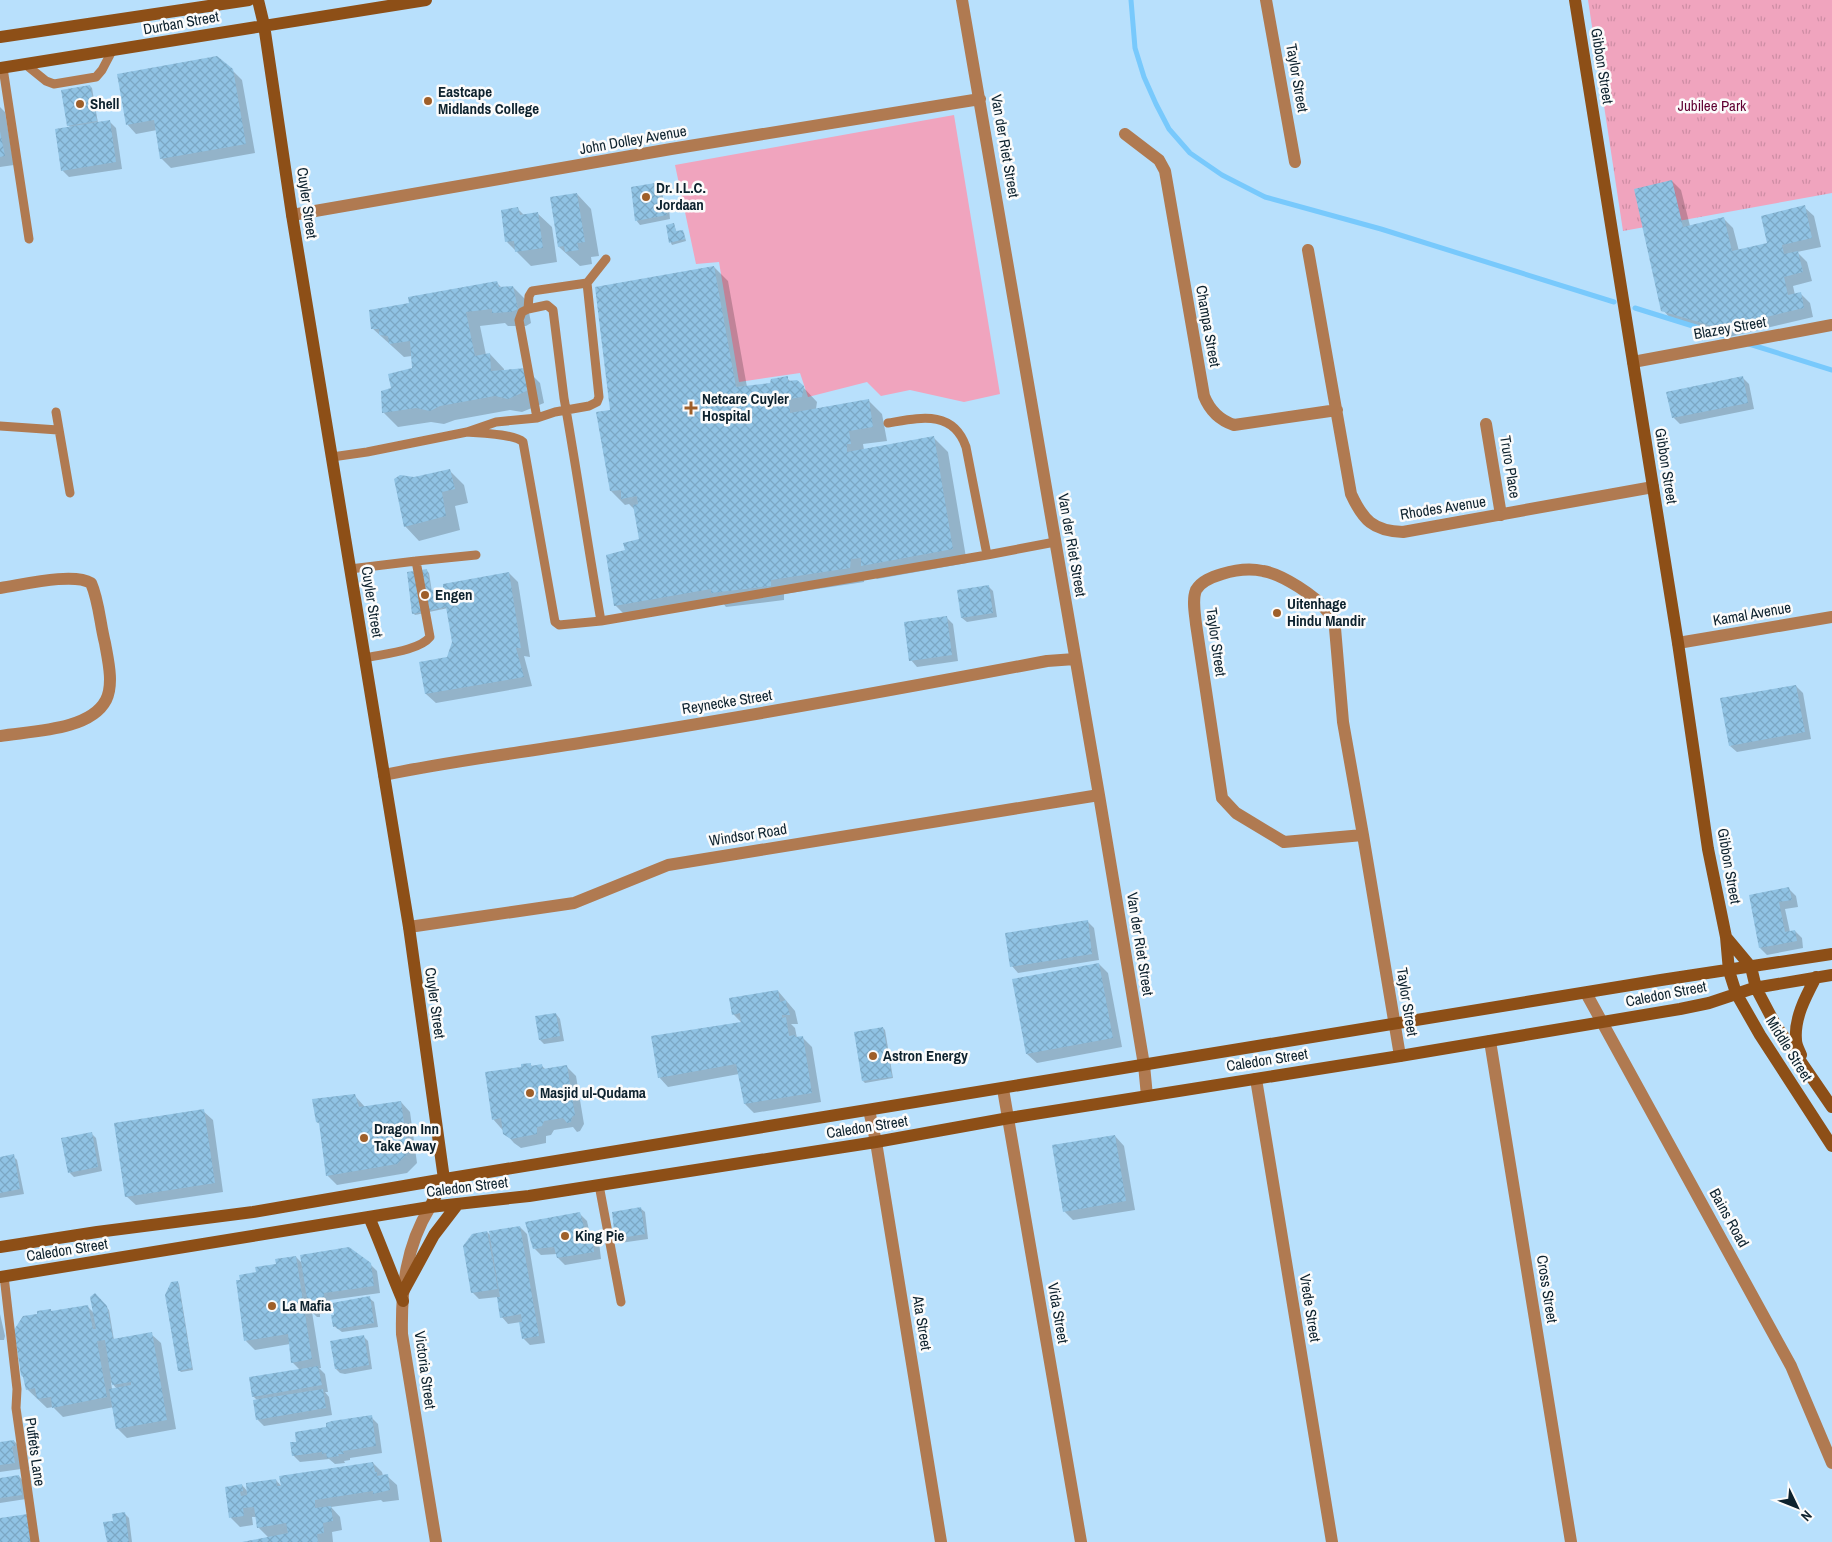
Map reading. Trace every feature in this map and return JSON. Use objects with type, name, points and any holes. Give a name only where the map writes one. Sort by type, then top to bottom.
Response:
[{"type":"main road","name":"Durban Street","points":[[0,38],[249,0]]},
{"type":"main road","name":"Cuyler Street","points":[[258,0],[264,26],[292,215],[409,927],[444,1179]]},
{"type":"main road","name":"Durban Street","points":[[1,68],[426,0]]},
{"type":"main road","name":"Gibbon Street","points":[[1575,0],[1678,643],[1708,849],[1726,937],[1729,971]]},
{"type":"main road","name":"Gibbon Street","points":[[1726,937],[1751,967]]},
{"type":"main road","name":"Caledon Street","points":[[0,1248],[97,1232],[253,1212],[444,1179],[1832,954]]},
{"type":"main road","name":"Middle Street","points":[[1751,967],[1756,988],[1775,1024],[1832,1107]]},
{"type":"main road","name":"Middle Street","points":[[1729,971],[1736,993],[1778,1065],[1832,1146]]},
{"type":"main road","name":"Caledon Street","points":[[2,1277],[430,1207],[529,1196],[876,1142],[1008,1118],[1400,1056],[1709,1003],[1756,988],[1832,975]]},
{"type":"main road","points":[[1809,1074],[1795,1042],[1800,1014],[1816,977]]},
{"type":"main road","points":[[430,1207],[444,1179]]},
{"type":"main road","points":[[403,1296],[434,1235],[457,1205]]},
{"type":"main road","points":[[369,1217],[380,1241],[389,1270],[403,1296]]},
{"type":"street","name":"Van der Riet Street","points":[[962,0],[1099,795],[1144,1065],[1147,1096]]},
{"type":"street","name":"Taylor Street","points":[[1266,0],[1295,162]]},
{"type":"street","name":"John Dolley Avenue","points":[[292,215],[671,149],[980,99]]},
{"type":"street","name":"Champa Street","points":[[1125,134],[1159,160],[1165,170],[1204,396],[1209,408],[1222,420],[1234,425],[1337,410]]},
{"type":"street","name":"Rhodes Avenue","points":[[1308,250],[1351,494],[1357,508],[1369,522],[1387,531],[1403,532],[1653,487]]},
{"type":"street","name":"Blazey Street","points":[[1633,362],[1832,325]]},
{"type":"street","name":"Truro Place","points":[[1486,424],[1501,515]]},
{"type":"street","name":"Taylor Street","points":[[1363,834],[1284,842],[1236,812],[1222,798],[1196,624],[1194,598],[1197,589],[1210,578],[1248,569],[1264,571],[1283,578],[1313,598],[1322,605],[1333,619],[1336,628],[1343,722],[1363,834],[1400,1056]]},
{"type":"street","points":[[0,588],[65,578],[82,579],[91,583],[105,647],[109,682],[106,700],[95,713],[82,721],[0,736]]},
{"type":"street","name":"Kamal Avenue","points":[[1678,643],[1832,617]]},
{"type":"street","name":"Reynecke Street","points":[[384,775],[457,761],[585,742],[886,691],[1047,661],[1075,659]]},
{"type":"street","name":"Windsor Road","points":[[409,927],[574,903],[668,865],[1099,795]]},
{"type":"street","name":"Bains Road","points":[[1586,993],[1791,1366],[1832,1463]]},
{"type":"street","name":"Cross Street","points":[[1490,1041],[1571,1542]]},
{"type":"street","name":"Vrede Street","points":[[1256,1079],[1332,1542]]},
{"type":"street","name":"Vida Street","points":[[1003,1089],[1081,1542]]},
{"type":"street","name":"Ata Street","points":[[869,1110],[876,1142],[941,1542]]},
{"type":"street","name":"Victoria Street","points":[[430,1207],[414,1240],[406,1273],[402,1334],[436,1542]]},
{"type":"lane","points":[[25,64],[46,81],[54,84],[96,77],[112,51]]},
{"type":"lane","points":[[1,68],[29,239]]},
{"type":"lane","points":[[528,309],[529,296],[532,291],[587,283],[606,259]]},
{"type":"lane","points":[[332,457],[467,432],[496,422],[537,418],[589,406],[597,402],[599,398],[587,283]]},
{"type":"lane","points":[[537,418],[518,320],[522,312],[547,305],[553,310],[566,410],[602,620]]},
{"type":"lane","points":[[56,412],[70,493]]},
{"type":"lane","points":[[888,423],[932,418],[947,422],[958,431],[966,447],[986,555]]},
{"type":"lane","points":[[0,426],[58,430]]},
{"type":"lane","points":[[467,432],[512,436],[523,442],[555,622],[559,625],[602,620],[1055,542]]},
{"type":"lane","points":[[350,569],[476,556]]},
{"type":"lane","points":[[365,658],[413,647],[430,637],[416,561]]},
{"type":"lane","points":[[599,1185],[621,1302]]},
{"type":"lane","name":"Puffets Lane","points":[[2,1277],[17,1389],[16,1408],[35,1542]]},
{"type":"green space","name":"Jubilee Park","points":[[1588,0],[1832,0],[1832,193],[1623,231]]},
{"type":"green space","points":[[954,115],[1000,394],[964,402],[910,390],[881,396],[867,382],[808,397],[800,373],[739,382],[719,262],[696,264],[675,165]]},
{"type":"building","points":[[217,56],[233,69],[246,144],[160,159],[154,120],[126,125],[117,74]]},
{"type":"building","points":[[90,85],[97,121],[67,126],[61,90]]},
{"type":"building","points":[[110,120],[116,162],[61,171],[55,129]]},
{"type":"building","points":[[0,131],[5,156],[0,157]]},
{"type":"building","points":[[1672,180],[1683,227],[1724,217],[1732,251],[1767,243],[1761,216],[1805,205],[1812,238],[1782,245],[1784,254],[1798,251],[1803,272],[1784,277],[1788,295],[1801,292],[1804,308],[1719,328],[1661,311],[1634,189]]},
{"type":"building","name":"Dr. I.L.C. Jordaan","points":[[655,183],[656,191],[659,191],[660,204],[665,203],[667,215],[635,221],[631,187]]},
{"type":"building","points":[[577,193],[585,242],[577,243],[579,250],[565,252],[564,246],[558,247],[550,197]]},
{"type":"building","points":[[518,207],[520,215],[538,212],[543,248],[515,252],[514,241],[505,242],[501,210]]},
{"type":"building","points":[[674,223],[676,231],[683,230],[685,239],[669,243],[666,225]]},
{"type":"building","points":[[714,266],[736,387],[770,383],[771,379],[788,376],[788,381],[797,380],[804,386],[802,397],[789,399],[790,413],[869,399],[873,427],[849,431],[851,444],[847,444],[847,452],[934,436],[953,549],[861,566],[861,558],[851,559],[850,568],[771,580],[771,586],[711,593],[711,589],[614,606],[606,555],[625,550],[623,543],[639,539],[633,505],[638,504],[637,496],[621,499],[621,490],[610,491],[596,412],[610,410],[595,287]]},
{"type":"building","points":[[497,281],[499,287],[513,286],[518,309],[511,312],[492,313],[492,309],[466,312],[475,356],[490,353],[491,371],[527,368],[531,389],[508,399],[495,396],[440,406],[430,411],[416,408],[382,413],[381,391],[391,388],[388,374],[412,368],[410,341],[389,344],[388,336],[379,335],[379,329],[371,329],[369,310],[409,303],[408,297]]},
{"type":"building","points":[[1743,376],[1748,403],[1672,418],[1666,392]]},
{"type":"building","points":[[450,469],[455,489],[442,492],[446,516],[404,527],[394,479],[400,475],[414,477]]},
{"type":"building","points":[[427,569],[431,590],[443,589],[443,584],[509,572],[521,648],[516,648],[524,677],[425,694],[419,662],[447,657],[452,642],[446,607],[412,614],[407,572]]},
{"type":"building","points":[[989,585],[993,613],[961,618],[957,590]]},
{"type":"building","points":[[947,616],[952,655],[909,661],[904,622]]},
{"type":"building","points":[[1796,685],[1805,732],[1729,746],[1720,698]]},
{"type":"building","points":[[1789,887],[1792,900],[1779,902],[1785,932],[1795,930],[1797,941],[1759,948],[1749,895]]},
{"type":"building","points":[[1088,920],[1092,954],[1010,967],[1005,933]]},
{"type":"building","points":[[1099,963],[1113,1038],[1026,1054],[1012,979]]},
{"type":"building","points":[[778,990],[780,1002],[786,1000],[790,1015],[782,1015],[782,1018],[786,1017],[789,1036],[803,1036],[812,1093],[744,1104],[736,1064],[658,1078],[651,1036],[741,1022],[740,1013],[732,1015],[729,998]]},
{"type":"building","points":[[556,1013],[560,1036],[539,1040],[535,1016]]},
{"type":"building","points":[[883,1027],[892,1077],[862,1081],[854,1032]]},
{"type":"building","name":"Masjid ul-Qudama","points":[[531,1063],[531,1066],[542,1064],[543,1069],[567,1065],[575,1115],[572,1117],[571,1122],[567,1123],[563,1118],[544,1121],[542,1126],[537,1127],[537,1134],[511,1139],[503,1134],[501,1118],[492,1120],[485,1072],[521,1067],[521,1064]]},
{"type":"building","name":"Dragon Inn Take Away","points":[[355,1094],[359,1107],[401,1101],[408,1153],[397,1164],[326,1176],[319,1123],[316,1122],[312,1099]]},
{"type":"building","points":[[204,1109],[215,1183],[125,1197],[114,1123]]},
{"type":"building","points":[[92,1132],[98,1167],[68,1173],[61,1138]]},
{"type":"building","points":[[1115,1135],[1126,1201],[1063,1212],[1052,1145]]},
{"type":"building","points":[[14,1154],[20,1189],[0,1193],[0,1157]]},
{"type":"building","points":[[641,1207],[645,1234],[615,1239],[612,1212]]},
{"type":"building","points":[[580,1212],[586,1235],[592,1233],[594,1252],[557,1258],[554,1247],[533,1249],[525,1222]]},
{"type":"building","points":[[520,1226],[539,1336],[522,1339],[519,1322],[522,1322],[521,1314],[500,1318],[497,1297],[500,1297],[489,1231]]},
{"type":"building","points":[[487,1231],[498,1289],[471,1293],[463,1246],[472,1234]]},
{"type":"building","points":[[349,1247],[371,1263],[374,1286],[324,1293],[325,1305],[314,1307],[314,1310],[309,1311],[300,1255]]},
{"type":"building","name":"La Mafia","points":[[296,1256],[312,1359],[291,1363],[288,1334],[244,1341],[236,1280],[240,1280],[239,1275],[256,1272],[255,1267],[276,1264],[275,1259]]},
{"type":"building","points":[[178,1281],[192,1368],[178,1371],[165,1295],[171,1282]]},
{"type":"building","points":[[95,1293],[107,1306],[113,1339],[152,1332],[167,1420],[116,1429],[109,1389],[131,1385],[131,1382],[112,1385],[105,1340],[97,1341],[107,1397],[52,1408],[51,1397],[37,1399],[35,1388],[26,1390],[21,1375],[14,1330],[23,1316],[37,1314],[37,1311],[51,1309],[51,1311],[88,1305],[93,1329],[96,1329],[90,1297]]},
{"type":"building","points":[[370,1296],[374,1323],[337,1329],[336,1326],[333,1327],[332,1303]]},
{"type":"building","points":[[364,1335],[369,1365],[335,1369],[330,1341]]},
{"type":"building","points":[[318,1366],[322,1385],[252,1397],[249,1377]]},
{"type":"building","points":[[323,1389],[326,1408],[256,1420],[253,1400]]},
{"type":"building","points":[[372,1415],[376,1446],[343,1451],[344,1454],[327,1458],[326,1453],[322,1454],[322,1452],[292,1456],[290,1442],[296,1442],[295,1432],[326,1427],[326,1423],[332,1421]]},
{"type":"building","points":[[14,1440],[15,1446],[12,1446],[15,1463],[0,1465],[0,1442]]},
{"type":"building","points":[[373,1462],[377,1476],[388,1474],[390,1490],[373,1494],[373,1491],[315,1500],[315,1508],[331,1506],[333,1521],[323,1523],[324,1533],[317,1534],[318,1542],[242,1542],[288,1533],[286,1523],[257,1528],[254,1507],[243,1508],[244,1516],[229,1518],[225,1487],[242,1484],[243,1491],[240,1492],[241,1496],[247,1495],[246,1483],[276,1479],[277,1486],[281,1486],[279,1476]]},
{"type":"building","points":[[19,1475],[22,1495],[0,1498],[0,1478]]},
{"type":"building","points":[[125,1512],[129,1542],[107,1542],[103,1522],[113,1521],[112,1514]]},
{"type":"building","points":[[28,1514],[31,1542],[0,1542],[0,1518]]},
{"type":"waterway","points":[[1131,0],[1135,48],[1144,77],[1156,104],[1169,129],[1190,153],[1222,175],[1265,197],[1381,229],[1614,302]]},
{"type":"waterway","points":[[1635,308],[1728,337]]},
{"type":"waterway","points":[[1749,344],[1832,370]]},
{"type":"place","name":"Eastcape Midlands College","points":[[428,101]]},
{"type":"place","name":"Shell","points":[[80,104]]},
{"type":"place","name":"Dr. I.L.C. Jordaan","points":[[646,197]]},
{"type":"place","name":"Netcare Cuyler Hospital","points":[[691,408]]},
{"type":"place","name":"Engen","points":[[425,595]]},
{"type":"place","name":"Uitenhage Hindu Mandir","points":[[1277,613]]},
{"type":"place","name":"Astron Energy","points":[[873,1056]]},
{"type":"place","name":"Masjid ul-Qudama","points":[[530,1093]]},
{"type":"place","name":"Dragon Inn Take Away","points":[[364,1138]]},
{"type":"place","name":"King Pie","points":[[565,1236]]},
{"type":"place","name":"La Mafia","points":[[272,1306]]}]
